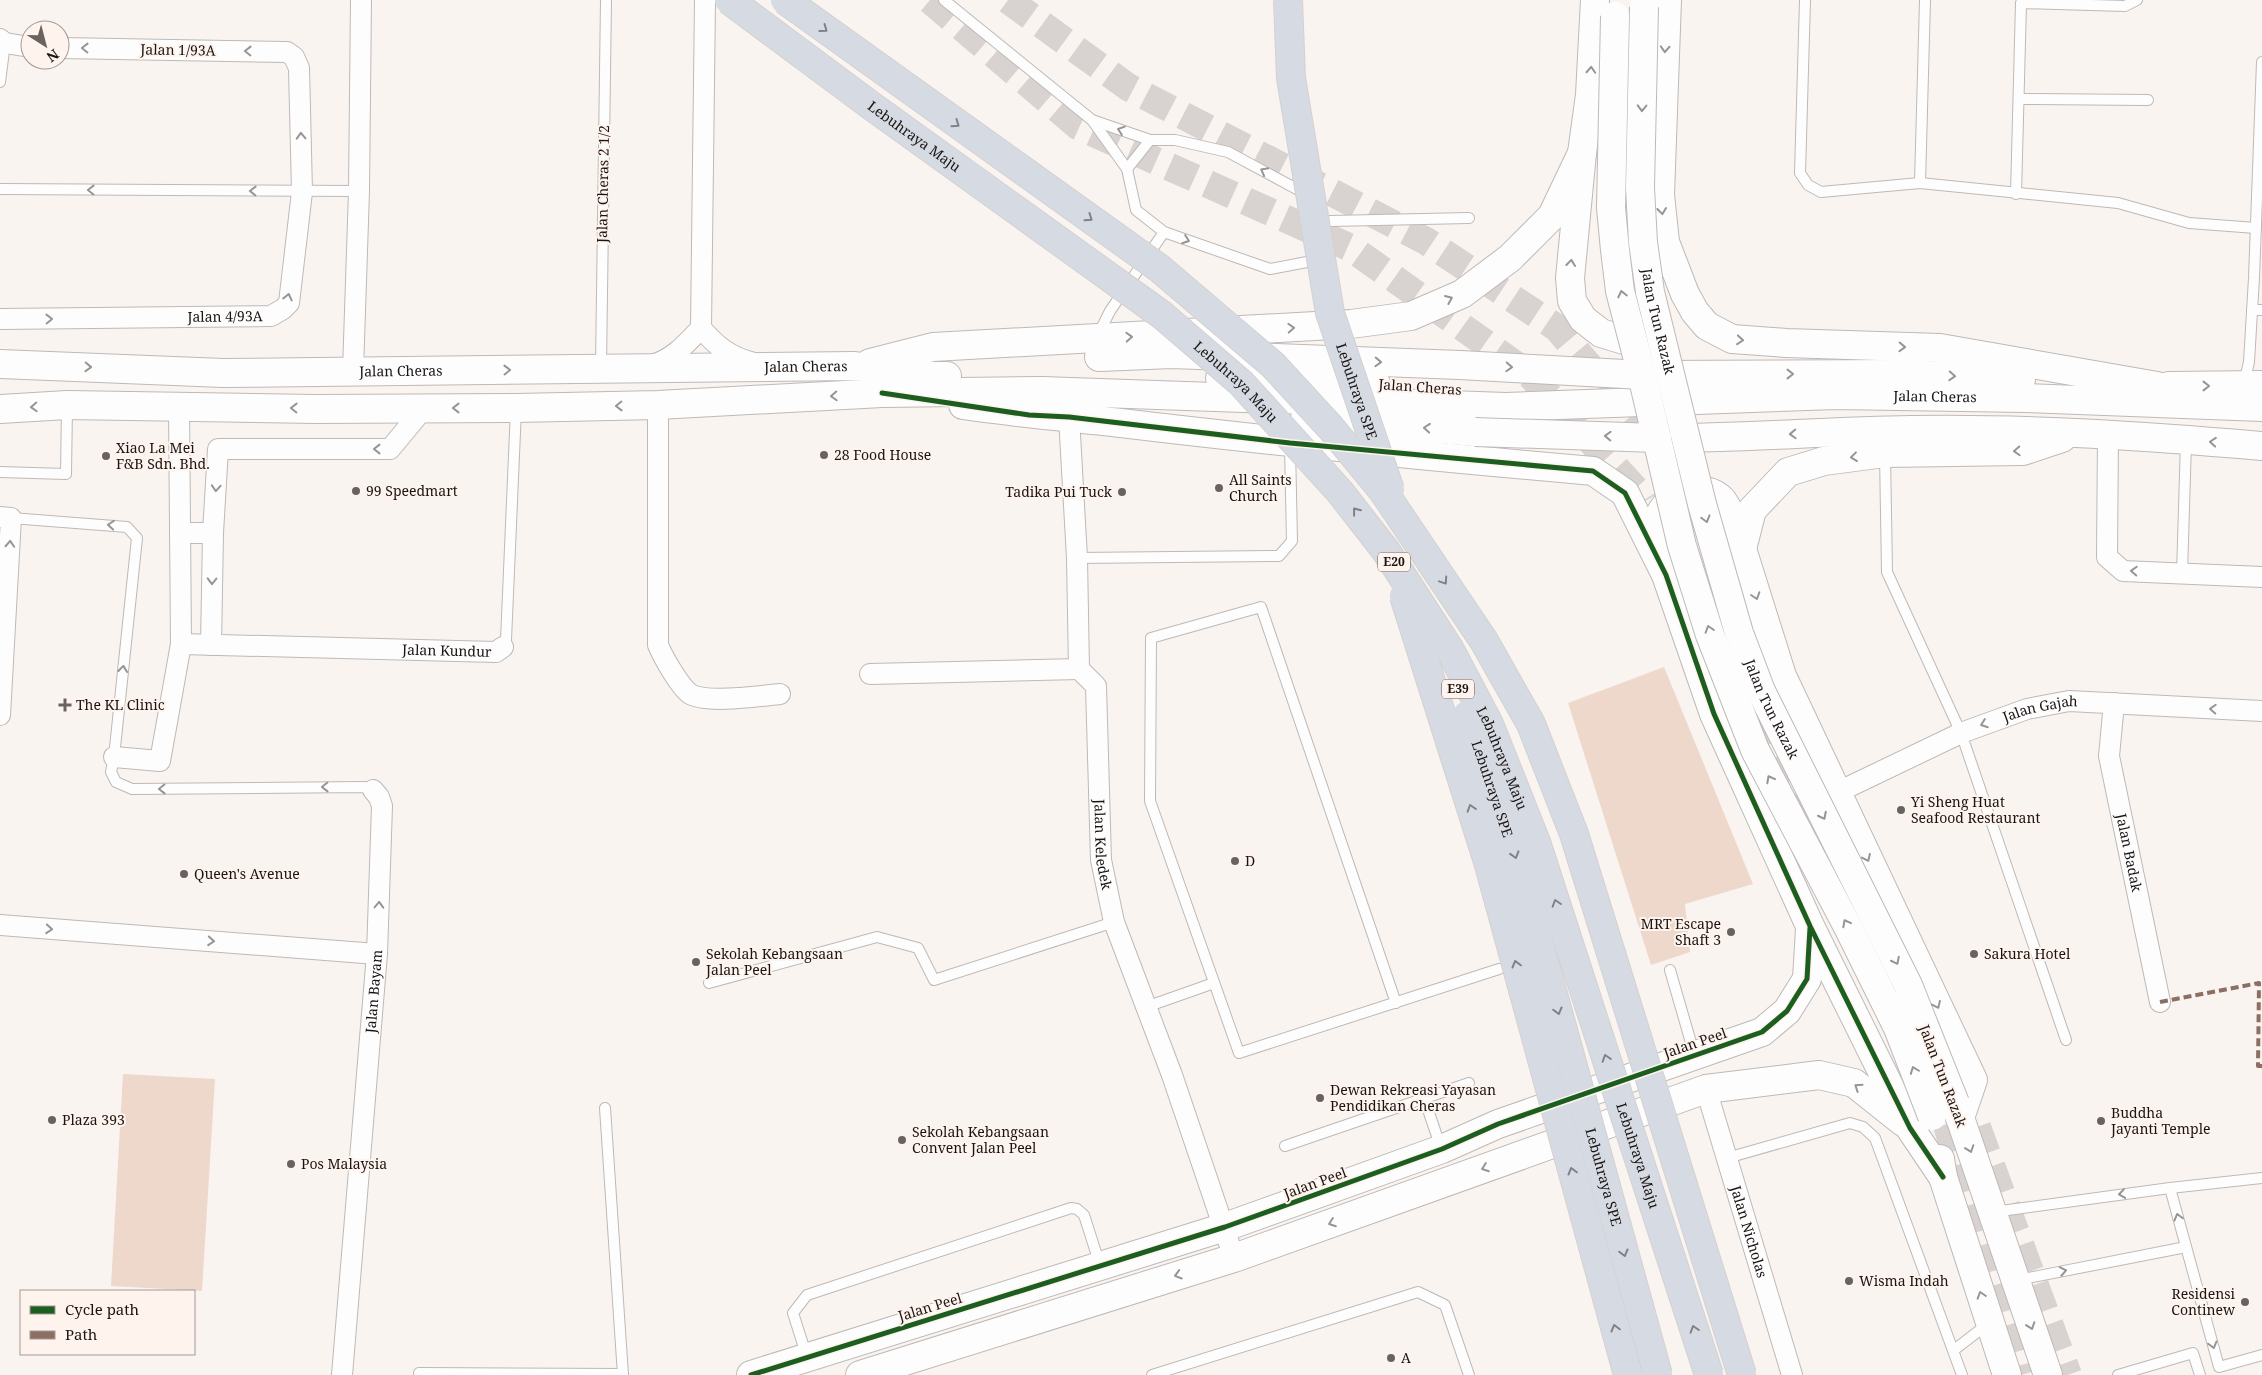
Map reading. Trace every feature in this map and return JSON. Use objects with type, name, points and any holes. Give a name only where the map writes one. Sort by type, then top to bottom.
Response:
[{"type":"highway","name":"Lebuhraya Maju","points":[[729,0],[881,113],[1162,315],[1242,383],[1340,492],[1386,551],[1450,650],[1489,724],[1529,824],[1709,1375]]},
{"type":"highway","name":"E20","points":[[785,0],[1159,268],[1273,365],[1331,428],[1383,491],[1484,641],[1531,724],[1574,834],[1742,1375]]},
{"type":"highway","name":"Lebuhraya SPE","points":[[1271,0],[1276,88],[1315,314],[1489,865],[1628,1375]]},
{"type":"highway","name":"Lebuhraya SPE","points":[[1288,0],[1291,78],[1330,313],[1515,856],[1658,1375]]},
{"type":"street","points":[[353,371],[359,191],[361,0]]},
{"type":"street","points":[[705,0],[701,328],[721,350],[740,359],[768,367]]},
{"type":"street","points":[[1609,5],[1590,95],[1582,153],[1570,278],[1572,301],[1583,319],[1601,333],[1624,340],[1652,325],[1661,308],[1665,242],[1660,195],[1652,2]]},
{"type":"street","name":"Jalan Tun Razak","points":[[1652,2],[1640,188],[1643,242],[1650,292],[1672,374],[1702,504],[1736,624],[1761,691],[1908,985],[1957,1110],[2048,1375]]},
{"type":"street","name":"Jalan Tun Razak","points":[[1609,5],[1611,208],[1620,290],[1682,546],[1710,635],[1755,750],[1849,928],[1898,1028],[1921,1122],[1943,1177],[2007,1375]]},
{"type":"street","points":[[2,41],[20,45]]},
{"type":"street","name":"Jalan 1/93A","points":[[70,48],[287,52],[294,57]]},
{"type":"street","name":"Jalan 4/93A","points":[[0,319],[271,316],[283,309],[288,302],[302,192],[299,68],[294,57]]},
{"type":"street","points":[[855,366],[933,347],[1351,324],[1410,316],[1462,294],[1510,258],[1552,216],[1582,153]]},
{"type":"street","points":[[1665,242],[1674,271],[1695,312],[1707,326],[1732,340],[1940,348],[2157,386]]},
{"type":"street","points":[[644,368],[661,363],[678,352],[701,328]]},
{"type":"street","points":[[855,366],[1172,354],[1460,364],[1642,375],[1904,374],[2157,386],[2253,385]]},
{"type":"street","name":"Jalan Cheras","points":[[2,364],[223,373],[855,366],[926,376],[1321,380],[1512,394],[1610,404]]},
{"type":"street","name":"Jalan Cheras","points":[[0,409],[67,405],[516,408],[658,405],[882,393],[1042,391],[1506,407],[1836,395],[2025,398],[2262,407]]},
{"type":"street","points":[[882,393],[1043,406],[1242,412],[1475,432],[1657,438],[1911,430],[2080,432],[2262,446]]},
{"type":"street","points":[[882,393],[1029,415],[1290,443],[1593,472],[1625,493],[1666,575]]},
{"type":"street","points":[[658,405],[658,645],[665,661],[690,694],[716,699],[780,694]]},
{"type":"street","points":[[114,757],[160,761],[181,644],[179,406]]},
{"type":"street","points":[[211,646],[213,533],[218,449],[390,449],[424,408]]},
{"type":"street","points":[[870,674],[1079,669],[1077,558],[1069,418]]},
{"type":"street","points":[[1742,549],[1752,510],[1788,472],[1824,460],[1885,453],[2023,451],[2080,432]]},
{"type":"street","points":[[2108,435],[2107,557],[2122,571],[2262,577]]},
{"type":"street","points":[[1921,1122],[1810,926],[1714,714],[1666,575],[1658,537],[1660,515],[1669,503],[1682,493],[1704,490],[1722,500],[1732,517],[1782,676],[1973,1080],[1957,1110]]},
{"type":"street","points":[[0,715],[6,517]]},
{"type":"street","points":[[180,533],[213,533]]},
{"type":"street","name":"Jalan Kundur","points":[[181,644],[496,652],[504,647]]},
{"type":"street","name":"Jalan Keledek","points":[[1079,669],[1096,686],[1100,860],[1114,922],[1225,1227],[1234,1258]]},
{"type":"street","name":"Jalan Gajah","points":[[1836,793],[1961,733],[2027,709],[2069,701],[2262,711]]},
{"type":"street","name":"Jalan Badak","points":[[2114,703],[2109,756],[2160,1002]]},
{"type":"street","points":[[373,790],[379,797],[382,806],[377,954]]},
{"type":"street","name":"Jalan Bayam","points":[[0,925],[377,954],[342,1375]]},
{"type":"street","name":"Jalan Peel","points":[[751,1375],[1225,1227],[1442,1148],[1498,1124],[1762,1032],[1787,1011],[1808,979],[1810,926]]},
{"type":"street","points":[[860,1375],[1234,1258],[1706,1088],[1819,1075],[1854,1083],[1921,1122]]},
{"type":"street","name":"Jalan Nicholas","points":[[1706,1088],[1792,1375]]},
{"type":"street","points":[[1498,1124],[1510,1159]]},
{"type":"lane","name":"Jalan Cheras 2 1/2","points":[[601,368],[606,0]]},
{"type":"lane","points":[[944,0],[1092,120],[1128,169],[1136,210],[1164,232],[1270,270],[1312,261],[1330,221]]},
{"type":"lane","points":[[1805,0],[1800,173],[1808,185],[1821,192],[1920,183],[2118,204],[2189,223],[2256,228]]},
{"type":"lane","points":[[1920,183],[1925,0]]},
{"type":"lane","points":[[2016,194],[2021,4],[2125,6],[2136,0]]},
{"type":"lane","points":[[0,82],[2,41]]},
{"type":"lane","points":[[2253,385],[2249,362],[2257,310],[2256,228],[2262,62]]},
{"type":"lane","points":[[2020,99],[2148,100]]},
{"type":"lane","points":[[1092,120],[1150,140],[1174,140],[1228,152],[1310,196],[1330,221]]},
{"type":"lane","points":[[1128,169],[1150,140]]},
{"type":"lane","points":[[0,189],[359,191]]},
{"type":"lane","points":[[1330,221],[1469,218]]},
{"type":"lane","points":[[1096,338],[1110,311],[1164,232]]},
{"type":"lane","points":[[0,472],[66,474],[67,405]]},
{"type":"lane","name":"Jalan Kundur","points":[[504,647],[506,640],[516,408]]},
{"type":"lane","points":[[2182,574],[2186,440]]},
{"type":"lane","points":[[1077,558],[1280,556],[1292,541],[1290,443]]},
{"type":"lane","points":[[1885,453],[1887,572],[1961,733],[2066,1040]]},
{"type":"lane","points":[[6,517],[127,527],[137,538],[111,772],[116,782],[132,789],[364,787],[373,790]]},
{"type":"lane","points":[[1396,1003],[1261,607],[1151,638],[1150,801],[1239,1053],[1396,1003],[1499,969]]},
{"type":"lane","points":[[709,983],[877,937],[918,948],[934,980],[1114,922]]},
{"type":"lane","points":[[1670,970],[1695,1055]]},
{"type":"lane","points":[[1146,1007],[1214,983]]},
{"type":"lane","points":[[1286,1146],[1469,1082]]},
{"type":"lane","points":[[1424,1098],[1442,1148]]},
{"type":"lane","points":[[419,1373],[623,1374],[605,1108]]},
{"type":"lane","points":[[1727,1158],[1850,1123],[1863,1127],[1875,1138],[1962,1375]]},
{"type":"lane","points":[[1992,1212],[2170,1188],[2262,1178]]},
{"type":"lane","points":[[2170,1188],[2219,1367],[2262,1355]]},
{"type":"lane","points":[[807,1358],[792,1313],[807,1295],[1071,1208],[1077,1209],[1084,1215],[1100,1265]]},
{"type":"lane","points":[[2015,1280],[2186,1247]]},
{"type":"lane","points":[[1152,1375],[1418,1292],[1445,1305],[1469,1375]]},
{"type":"lane","points":[[1954,1350],[1990,1322]]},
{"type":"lane","points":[[2118,1375],[2193,1353],[2200,1375]]},
{"type":"shaded area","points":[[1664,667],[1753,884],[1685,904],[1690,952],[1651,965],[1568,703]]},
{"type":"shaded area","points":[[123,1074],[215,1079],[202,1291],[111,1286]]},
{"type":"tunnel","points":[[930,0],[1078,126],[1351,248],[1530,375],[1637,491],[1644,502]]},
{"type":"tunnel","points":[[1008,0],[1128,87],[1426,241],[1557,328],[1662,452]]},
{"type":"tunnel","points":[[1760,718],[1829,865]]},
{"type":"tunnel","points":[[1932,1085],[1941,1105],[2021,1375]]},
{"type":"tunnel","points":[[1977,1127],[2068,1375]]},
{"type":"marked path","points":[[2160,1002],[2259,983],[2258,1066],[2262,1066]]},
{"type":"cycle path","points":[[882,393],[1029,415],[1069,417],[1290,443],[1593,471],[1625,493],[1666,575],[1714,714],[1810,926],[1910,1128],[1943,1177]]},
{"type":"cycle path","points":[[751,1375],[1225,1227],[1442,1149],[1498,1124],[1762,1032],[1787,1011],[1807,979],[1810,928]]},
{"type":"place","name":"28 Food House","points":[[824,455]]},
{"type":"place","name":"Xiao La Mei F&B Sdn. Bhd.","points":[[106,456]]},
{"type":"place","name":"All Saints Church","points":[[1219,488]]},
{"type":"place","name":"99 Speedmart","points":[[356,491]]},
{"type":"place","name":"Tadika Pui Tuck","points":[[1122,492]]},
{"type":"place","name":"The KL Clinic","points":[[65,705]]},
{"type":"place","name":"Yi Sheng Huat Seafood Restaurant","points":[[1901,810]]},
{"type":"place","name":"D","points":[[1235,861]]},
{"type":"place","name":"Queen's Avenue","points":[[184,874]]},
{"type":"place","name":"MRT Escape Shaft 3","points":[[1731,932]]},
{"type":"place","name":"Sakura Hotel","points":[[1974,954]]},
{"type":"place","name":"Sekolah Kebangsaan Jalan Peel","points":[[696,962]]},
{"type":"place","name":"Dewan Rekreasi Yayasan Pendidikan Cheras","points":[[1320,1098]]},
{"type":"place","name":"Plaza 393","points":[[52,1120]]},
{"type":"place","name":"Buddha Jayanti Temple","points":[[2101,1121]]},
{"type":"place","name":"Sekolah Kebangsaan Convent Jalan Peel","points":[[902,1140]]},
{"type":"place","name":"Pos Malaysia","points":[[291,1164]]},
{"type":"place","name":"Wisma Indah","points":[[1849,1281]]},
{"type":"place","name":"Residensi Continew","points":[[2245,1302]]},
{"type":"place","name":"A","points":[[1391,1358]]}]
